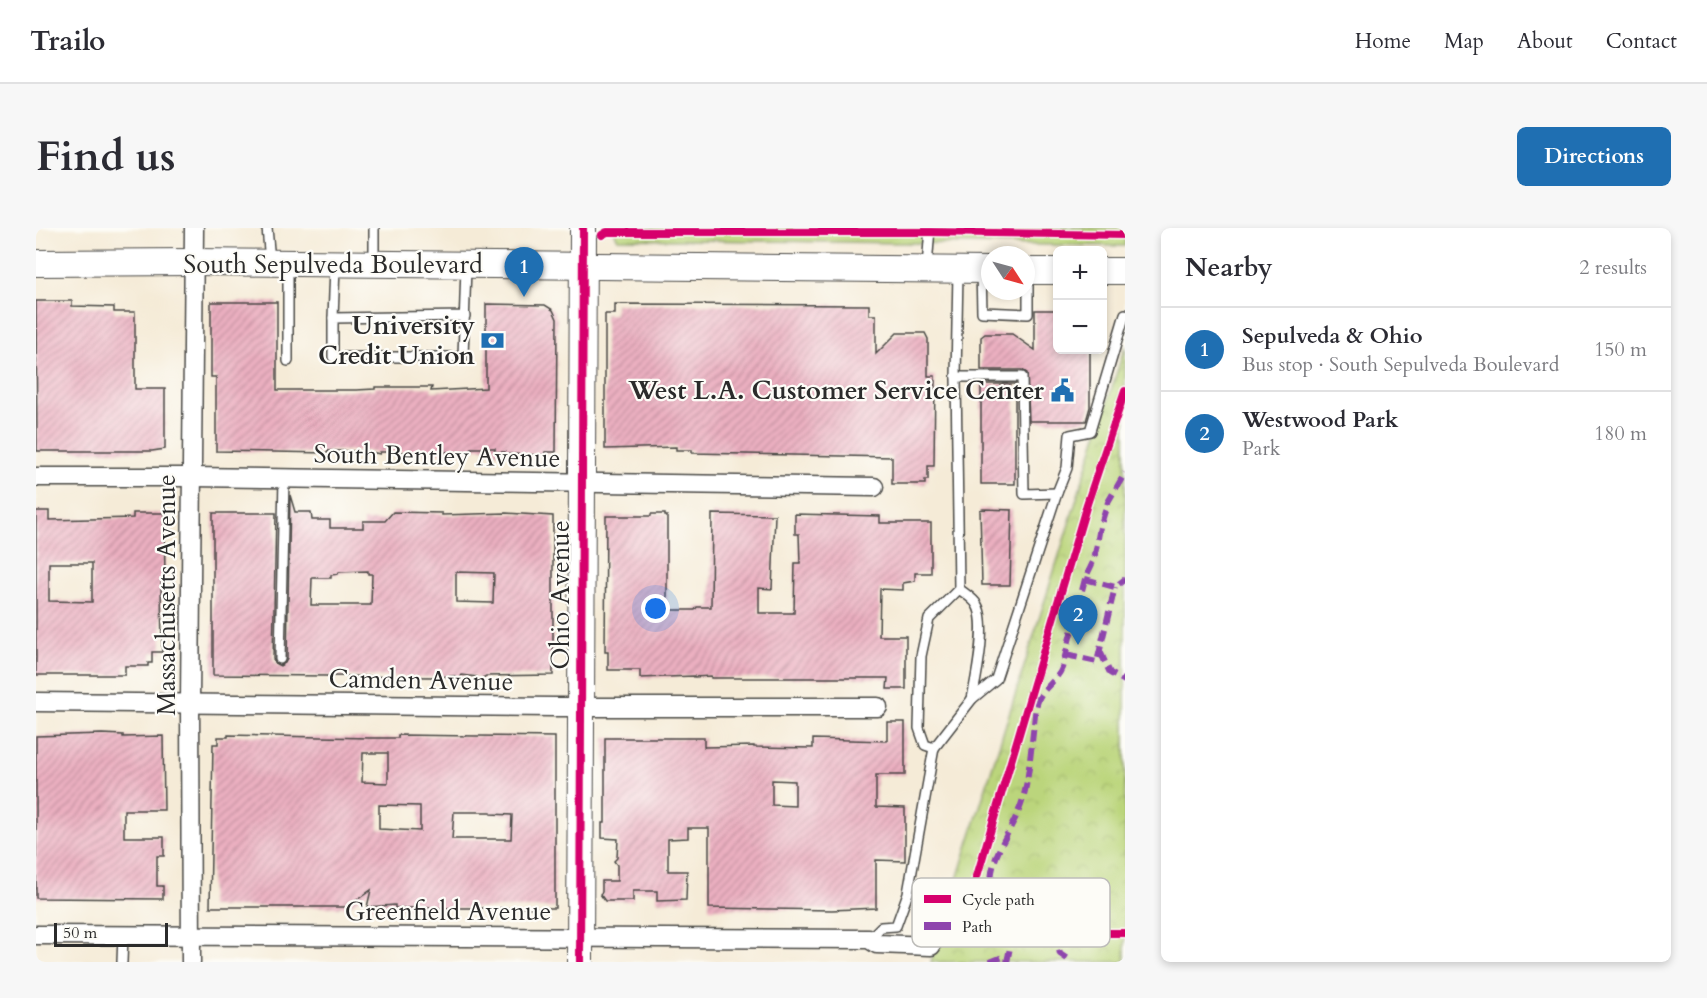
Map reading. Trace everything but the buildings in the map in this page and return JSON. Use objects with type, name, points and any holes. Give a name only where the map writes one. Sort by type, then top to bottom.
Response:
[{"type":"main road","name":"Ohio Avenue","points":[[580,950],[583,228]]},
{"type":"main road","name":"South Sepulveda Boulevard","points":[[36,263],[194,262],[976,269]]},
{"type":"main road","points":[[1035,271],[1053,271]]},
{"type":"main road","points":[[1107,271],[1125,271]]},
{"type":"street","name":"Massachusetts Avenue","points":[[191,962],[190,702],[194,228]]},
{"type":"street","name":"South Bentley Avenue","points":[[36,477],[193,477],[874,487]]},
{"type":"street","name":"Camden Avenue","points":[[36,702],[878,707]]},
{"type":"street","name":"Greenfield Avenue","points":[[36,935],[191,936],[580,950],[869,939],[877,944],[912,945]]},
{"type":"lane","points":[[267,228],[279,263],[288,361]]},
{"type":"lane","points":[[374,228],[374,264]]},
{"type":"lane","points":[[927,269],[930,228]]},
{"type":"lane","points":[[335,264],[333,357],[463,357],[466,265]]},
{"type":"lane","points":[[976,269],[982,312],[1028,314],[1028,300]]},
{"type":"lane","points":[[934,748],[925,745],[919,728],[921,656],[929,619],[959,589],[956,377],[976,269]]},
{"type":"lane","points":[[869,939],[881,927],[896,926],[908,893],[934,748],[972,699],[996,679],[1067,468],[1070,435],[1090,431],[1125,314]]},
{"type":"lane","points":[[333,318],[465,316]]},
{"type":"lane","points":[[956,377],[1022,377],[1024,494],[1057,494]]},
{"type":"lane","points":[[280,659],[284,479]]},
{"type":"lane","points":[[959,589],[977,605],[981,623],[980,649],[972,699]]},
{"type":"lane","points":[[122,962],[123,935]]},
{"type":"green space","points":[[612,228],[1125,228],[1125,246],[618,239]]},
{"type":"green space","points":[[1125,346],[1125,962],[931,962],[936,947],[1110,947],[1110,878],[957,878]]},
{"type":"marked path","points":[[991,878],[995,861],[1024,796],[1037,704],[1040,696],[1062,668],[1085,579],[1094,560],[1100,527],[1108,502],[1125,473]]},
{"type":"marked path","points":[[1085,579],[1115,587],[1125,579]]},
{"type":"marked path","points":[[1066,655],[1097,662],[1115,587]]},
{"type":"marked path","points":[[1100,651],[1110,673],[1125,681]]},
{"type":"marked path","points":[[1007,962],[1010,947]]},
{"type":"marked path","points":[[1058,947],[1060,954],[1072,962]]},
{"type":"marked path","points":[[990,962],[1008,955]]},
{"type":"cycle path","points":[[580,962],[583,228]]},
{"type":"cycle path","points":[[602,235],[607,232],[930,232],[1125,235]]},
{"type":"cycle path","points":[[976,878],[1087,504],[1125,391]]},
{"type":"cycle path","points":[[1110,933],[1125,933]]},
{"type":"place","name":"Sepulveda & Ohio","points":[[524,297]]},
{"type":"place","name":"University Credit Union","points":[[493,340]]},
{"type":"place","name":"West L.A. Customer Service Center","points":[[1062,390]]},
{"type":"place","name":"Westwood Park","points":[[1078,645]]}]
